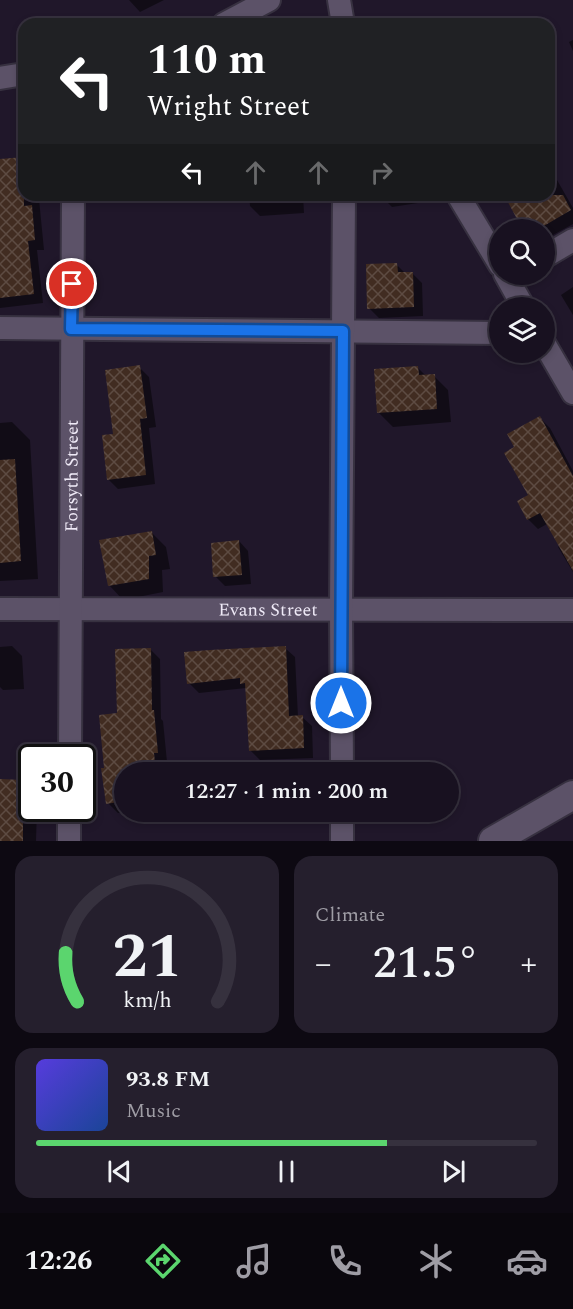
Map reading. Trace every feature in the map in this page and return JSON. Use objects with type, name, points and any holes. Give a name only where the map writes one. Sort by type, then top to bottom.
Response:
[{"type":"street","points":[[235,18],[269,0]]},
{"type":"street","points":[[339,0],[342,18]]},
{"type":"street","points":[[0,78],[18,75]]},
{"type":"street","name":"Forsyth Street","points":[[70,744],[73,201]]},
{"type":"street","points":[[342,762],[344,201]]},
{"type":"street","points":[[462,201],[489,243]]},
{"type":"street","points":[[555,251],[573,240]]},
{"type":"street","points":[[0,328],[489,333]]},
{"type":"street","points":[[555,362],[573,393]]},
{"type":"street","name":"Evans Street","points":[[0,609],[573,610]]},
{"type":"street","points":[[493,841],[573,795]]},
{"type":"street","points":[[69,822],[69,841]]},
{"type":"street","points":[[342,822],[342,841]]},
{"type":"building","points":[[18,158],[18,201],[24,201],[24,206],[32,205],[35,240],[28,241],[34,294],[0,298],[0,159]]},
{"type":"building","points":[[555,195],[563,195],[571,210],[555,219],[517,219],[507,201],[555,201]]},
{"type":"building","points":[[397,263],[398,272],[413,272],[414,307],[367,309],[366,264]]},
{"type":"building","points":[[140,365],[147,418],[140,419],[146,475],[107,480],[102,435],[113,434],[105,370]]},
{"type":"building","points":[[418,366],[419,375],[435,374],[437,409],[377,413],[374,369]]},
{"type":"building","points":[[540,416],[573,476],[573,571],[540,513],[527,520],[517,501],[528,495],[504,453],[514,447],[507,434]]},
{"type":"building","points":[[15,459],[21,561],[0,563],[0,460]]},
{"type":"building","points":[[152,531],[156,555],[149,556],[149,579],[108,586],[99,540]]},
{"type":"building","points":[[239,540],[242,575],[213,577],[211,543]]},
{"type":"building","points":[[286,646],[289,716],[303,715],[304,748],[249,751],[245,683],[240,684],[240,678],[187,684],[184,652]]},
{"type":"building","points":[[151,648],[152,710],[154,710],[158,753],[154,753],[155,762],[114,762],[114,803],[106,804],[101,768],[104,768],[99,715],[117,713],[115,649]]},
{"type":"building","points":[[0,779],[18,780],[18,822],[23,822],[23,841],[0,841]]},
{"type":"route","points":[[72,284],[71,329],[343,331],[341,703]]}]
